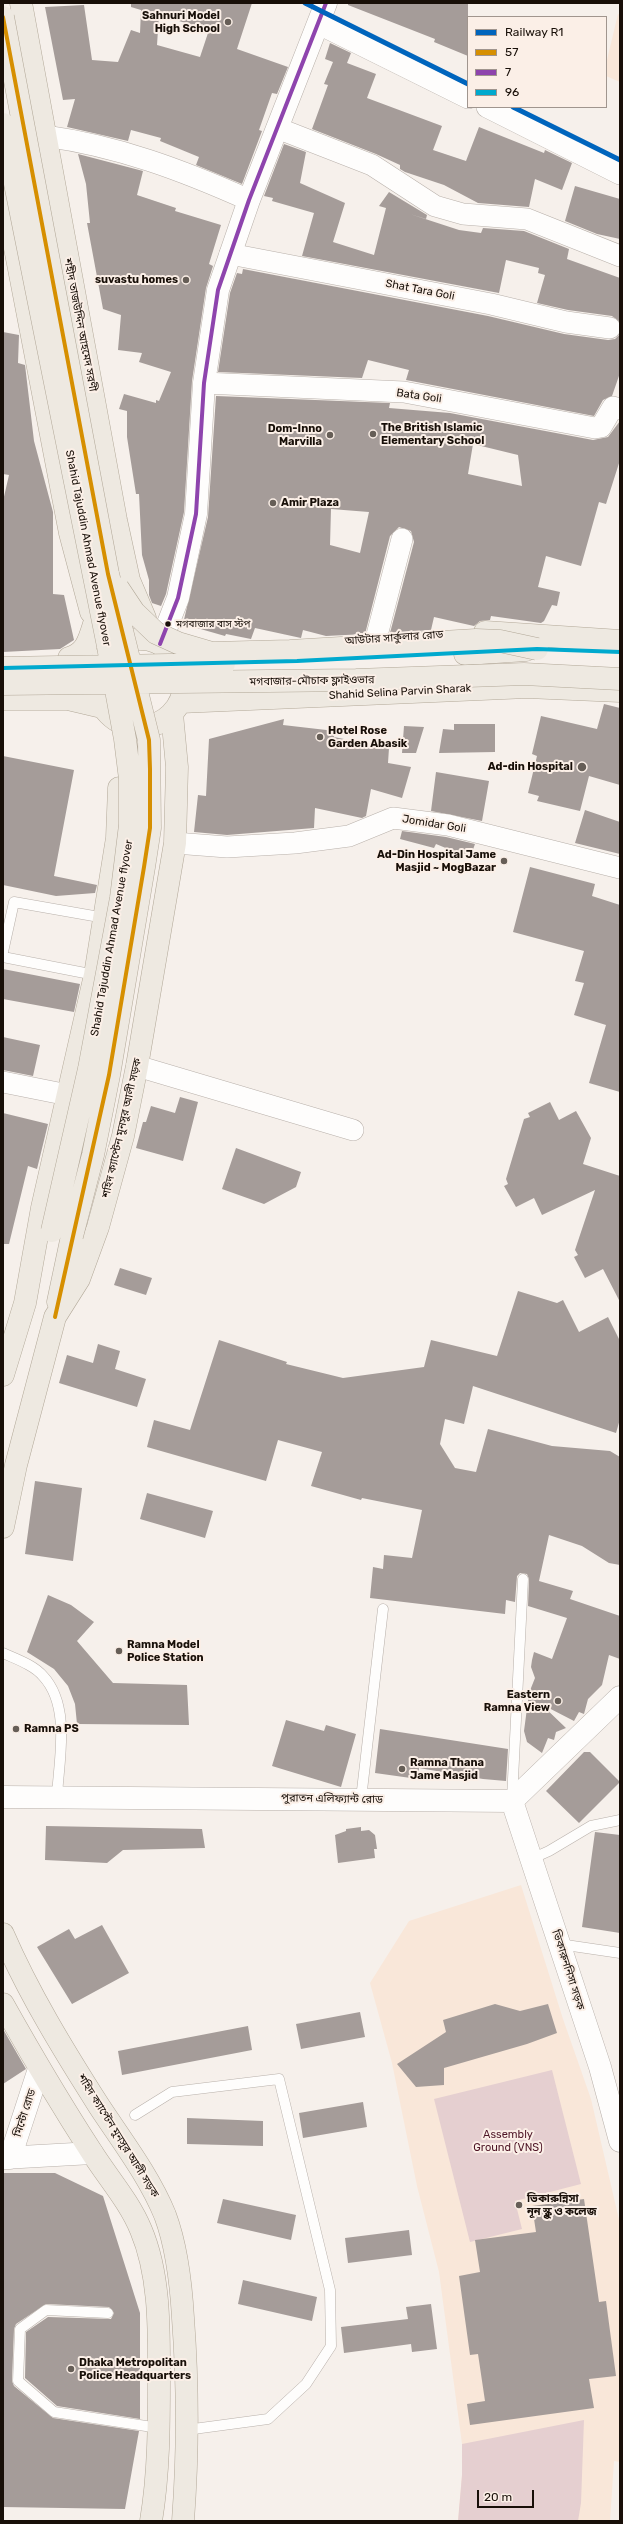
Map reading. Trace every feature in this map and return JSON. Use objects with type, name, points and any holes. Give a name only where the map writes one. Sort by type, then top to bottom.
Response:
[{"type":"main road","name":"শহীদ তাজউদ্দিন আহমেদ সরণী","points":[[21,3],[116,520],[129,580],[161,644]]},
{"type":"main road","name":"Shahid Tajuddin Ahmad Avenue flyover","points":[[3,17],[108,574],[149,740],[150,828],[109,1075],[93,1155],[62,1234]]},
{"type":"main road","name":"Shahid Tajuddin Ahmad Avenue flyover","points":[[3,124],[107,641],[126,739],[130,779],[130,825],[121,898],[62,1234]]},
{"type":"main road","points":[[3,186],[70,533],[103,657]]},
{"type":"main road","points":[[9,218],[58,207]]},
{"type":"main road","points":[[108,574],[134,612],[156,633],[178,643],[212,653],[290,652],[476,640],[500,641],[537,649]]},
{"type":"main road","points":[[69,658],[80,654],[90,637],[94,624]]},
{"type":"main road","name":"আউটার সার্কুলার রোড","points":[[161,644],[269,646],[496,632],[620,641]]},
{"type":"main road","points":[[3,698],[68,699],[106,712],[122,724],[135,728],[148,727],[161,722],[176,708],[184,692],[183,672],[174,655],[161,644],[145,639],[121,642],[103,657],[97,669],[95,682],[97,695],[106,712],[119,761],[119,814],[117,838],[95,975],[42,1208],[25,1303],[3,1375]]},
{"type":"main road","points":[[3,668],[289,662],[537,649],[620,652]]},
{"type":"main road","points":[[3,660],[103,657]]},
{"type":"main road","name":"মগবাজার-মৌচাক ফ্লাইওভার","points":[[3,684],[356,680],[524,674],[620,679]]},
{"type":"main road","name":"Shahid Selina Parvin Sharak","points":[[176,708],[527,687],[620,691]]},
{"type":"main road","name":"শহিদ ক্যাপ্টেন মুনসুর আলী সড়ক","points":[[3,1527],[16,1465],[55,1317],[79,1279],[98,1227],[122,1136],[137,1066],[175,843],[177,767],[176,708]]},
{"type":"main road","points":[[117,838],[175,843]]},
{"type":"main road","points":[[25,1303],[62,1234]]},
{"type":"main road","points":[[55,1317],[62,1234]]},
{"type":"main road","name":"শহিদ ক্যাপ্টেন মুনসুর আলী সড়ক","points":[[3,1934],[14,1960],[65,2050],[153,2190],[172,2238],[181,2285],[185,2335],[186,2430],[183,2521]]},
{"type":"main road","points":[[3,2004],[39,2069],[92,2153],[127,2202],[142,2231],[151,2262],[155,2289],[159,2347],[159,2428],[151,2521]]},
{"type":"main road","points":[[92,2153],[121,2140]]},
{"type":"main road","points":[[159,2428],[186,2430]]},
{"type":"street","points":[[161,644],[178,598],[196,514],[204,383],[218,290],[249,200],[326,3]]},
{"type":"street","points":[[318,24],[467,98]]},
{"type":"street","points":[[489,108],[620,174]]},
{"type":"street","points":[[277,128],[372,165],[434,206],[463,214],[527,219],[620,256]]},
{"type":"street","points":[[45,136],[124,152],[185,172],[249,200]]},
{"type":"street","name":"Shat Tara Goli","points":[[230,254],[490,304],[566,322],[610,328]]},
{"type":"street","name":"Bata Goli","points":[[204,383],[404,392],[595,428],[601,427],[613,407],[620,409]]},
{"type":"street","points":[[376,639],[402,540]]},
{"type":"street","name":"Jomidar Goli","points":[[175,843],[227,847],[295,843],[349,836],[393,818],[448,825],[620,868]]},
{"type":"street","points":[[137,1066],[353,1130]]},
{"type":"street","points":[[3,1082],[68,1095]]},
{"type":"street","points":[[512,1801],[620,1697]]},
{"type":"street","name":"পুরাতন এলিফ্যান্ট রোড","points":[[3,1797],[57,1796],[512,1801]]},
{"type":"street","name":"ভিকারুননিসা সড়ক","points":[[512,1801],[600,2067],[620,2141]]},
{"type":"street","name":"মিন্টো রোড","points":[[39,2069],[7,2158],[92,2153]]},
{"type":"lane","points":[[3,952],[14,902],[105,918]]},
{"type":"lane","points":[[3,957],[95,975]]},
{"type":"lane","points":[[512,1801],[523,1579]]},
{"type":"lane","points":[[361,1799],[382,1609]]},
{"type":"lane","points":[[3,1653],[43,1675],[52,1689],[60,1709],[57,1796]]},
{"type":"lane","points":[[531,1859],[549,1851],[592,1826],[620,1820]]},
{"type":"lane","points":[[559,1944],[620,1953]]},
{"type":"lane","points":[[135,2114],[172,2092],[279,2079],[330,2290],[331,2346],[306,2384],[268,2419],[186,2430]]},
{"type":"lane","points":[[108,2314],[46,2310],[20,2329],[18,2381],[54,2412],[159,2428]]},
{"type":"shaded area","points":[[618,14],[620,15],[620,82],[607,76],[607,60]]},
{"type":"shaded area","name":"ভিকারুন্নিসা নূন স্কুল ও কলেজ","points":[[521,1885],[563,2019],[591,2099],[620,2224],[620,2462],[614,2461],[610,2521],[458,2521],[462,2475],[462,2444],[439,2272],[417,2186],[392,2063],[370,1983],[409,1921]]},
{"type":"green space","name":"Assembly Ground (VNS)","points":[[552,2070],[581,2184],[515,2201],[522,2229],[470,2242],[434,2099]]},
{"type":"green space","points":[[584,2420],[581,2503],[578,2521],[458,2521],[462,2475],[462,2444]]},
{"type":"building","points":[[131,3],[252,3],[237,49],[288,67],[277,94],[272,93],[259,130],[262,131],[242,184],[196,165],[199,157],[160,141],[161,138],[131,130],[128,141],[67,127],[75,99],[63,100],[45,7],[84,5],[92,60],[118,62],[131,30],[140,33],[141,10],[131,7]],"holes":[[[159,15],[209,30],[200,57],[157,45]]]},
{"type":"building","points":[[348,3],[468,3],[467,56],[434,42],[435,39],[348,5]]},
{"type":"building","points":[[330,43],[351,53],[347,63],[376,74],[367,98],[442,126],[433,150],[466,161],[479,127],[544,153],[545,150],[572,163],[562,190],[535,179],[529,207],[478,203],[444,185],[405,172],[400,169],[400,165],[376,154],[312,129],[328,85],[324,84],[333,62],[325,59]]},
{"type":"building","points":[[284,144],[306,152],[300,183],[345,203],[333,242],[374,255],[386,208],[379,206],[389,192],[427,215],[426,219],[410,214],[459,230],[481,233],[483,228],[524,231],[569,249],[567,259],[620,278],[620,322],[612,316],[568,310],[537,303],[545,275],[538,273],[539,268],[506,260],[499,293],[302,256],[314,213],[272,201],[273,198],[264,196]]},
{"type":"building","points":[[78,154],[143,171],[137,195],[176,208],[175,211],[221,225],[209,264],[213,266],[206,288],[192,381],[184,512],[166,594],[161,606],[152,603],[149,595],[149,580],[142,555],[139,494],[136,494],[127,437],[127,411],[119,409],[124,394],[156,403],[156,400],[159,401],[171,372],[139,362],[142,353],[118,350],[121,315],[103,309],[87,223],[90,223],[86,184]]},
{"type":"building","points":[[575,186],[620,199],[620,239],[597,234],[565,221]]},
{"type":"building","points":[[243,269],[488,316],[564,334],[608,340],[615,339],[620,334],[620,373],[612,396],[603,400],[594,416],[406,380],[409,370],[368,360],[362,378],[218,372],[230,293],[237,273],[242,274]]},
{"type":"building","points":[[3,332],[19,335],[18,363],[25,365],[34,441],[53,512],[53,594],[64,595],[74,640],[60,649],[3,652],[3,501],[9,475],[3,474]]},
{"type":"building","points":[[216,396],[390,403],[389,408],[450,413],[593,440],[608,437],[620,421],[620,460],[606,504],[599,502],[581,566],[546,556],[538,587],[560,592],[557,606],[552,605],[544,621],[541,623],[491,616],[490,620],[480,621],[474,626],[434,617],[431,630],[390,633],[414,542],[411,531],[399,527],[390,536],[365,634],[326,636],[303,630],[301,638],[255,628],[251,639],[226,634],[225,636],[183,624],[208,517]],"holes":[[[473,444],[518,455],[522,486],[468,474]],[[331,509],[369,512],[360,553],[330,545]]]},
{"type":"building","points":[[604,704],[620,708],[620,785],[589,776],[580,811],[537,801],[539,796],[528,793],[537,756],[532,754],[541,716],[597,729]]},
{"type":"building","points":[[284,719],[283,725],[335,731],[334,737],[389,748],[388,763],[411,767],[402,798],[371,789],[366,816],[362,818],[315,808],[314,828],[227,835],[194,832],[198,795],[206,796],[209,739]]},
{"type":"building","points":[[454,724],[495,724],[495,752],[439,753],[443,729],[454,730]]},
{"type":"building","points":[[404,726],[424,727],[416,753],[402,753]]},
{"type":"building","points":[[3,756],[74,770],[54,876],[97,885],[95,893],[56,896],[3,885]]},
{"type":"building","points":[[436,772],[489,781],[482,821],[431,811]]},
{"type":"building","points":[[585,810],[620,822],[620,854],[575,843]]},
{"type":"building","points":[[402,831],[446,837],[475,844],[470,858],[436,844],[434,848],[400,839]]},
{"type":"building","points":[[530,867],[595,884],[592,896],[620,905],[620,1092],[589,1083],[606,1025],[574,1015],[584,983],[575,981],[584,951],[513,932]]},
{"type":"building","points":[[3,969],[80,984],[74,1012],[3,999]]},
{"type":"building","points":[[3,1037],[40,1045],[33,1076],[3,1070]]},
{"type":"building","points":[[180,1097],[198,1102],[183,1161],[136,1148],[143,1122],[146,1122],[151,1106],[175,1113]]},
{"type":"building","points":[[550,1102],[559,1120],[576,1111],[591,1138],[583,1164],[620,1176],[620,1302],[603,1269],[585,1278],[574,1257],[578,1255],[575,1250],[595,1190],[542,1215],[534,1198],[516,1207],[504,1186],[508,1184],[506,1179],[524,1119],[530,1117],[528,1113]]},
{"type":"building","points":[[3,1113],[48,1124],[37,1169],[28,1166],[9,1244],[3,1244]]},
{"type":"building","points":[[236,1148],[301,1172],[296,1187],[264,1204],[222,1189]]},
{"type":"building","points":[[120,1268],[152,1278],[146,1295],[114,1285]]},
{"type":"building","points":[[518,1291],[557,1303],[563,1300],[579,1332],[608,1317],[620,1341],[620,1419],[616,1433],[473,1386],[464,1424],[445,1419],[440,1444],[455,1468],[476,1472],[488,1429],[552,1446],[610,1451],[620,1457],[620,1565],[609,1563],[582,1546],[549,1535],[539,1581],[573,1591],[570,1599],[620,1616],[620,1659],[609,1655],[602,1685],[588,1699],[584,1714],[579,1712],[574,1721],[541,1704],[566,1728],[556,1732],[554,1740],[548,1738],[542,1753],[527,1742],[524,1731],[529,1693],[535,1678],[531,1667],[532,1660],[534,1652],[552,1659],[567,1618],[528,1606],[529,1579],[527,1574],[520,1573],[517,1576],[515,1602],[506,1600],[505,1614],[370,1598],[373,1567],[383,1569],[384,1555],[412,1558],[422,1510],[362,1498],[361,1500],[311,1486],[322,1452],[278,1440],[266,1481],[147,1447],[154,1420],[190,1430],[219,1340],[287,1362],[286,1364],[343,1378],[424,1367],[431,1340],[497,1356]]},
{"type":"building","points":[[98,1344],[120,1351],[115,1369],[146,1379],[137,1407],[59,1383],[67,1355],[93,1363]]},
{"type":"building","points":[[35,1481],[82,1488],[73,1561],[25,1554]]},
{"type":"building","points":[[147,1493],[213,1511],[205,1538],[140,1519]]},
{"type":"building","points":[[48,1595],[71,1605],[94,1622],[77,1641],[113,1683],[187,1685],[189,1725],[77,1724],[75,1704],[68,1686],[54,1669],[27,1652]]},
{"type":"building","points":[[286,1720],[324,1731],[326,1725],[356,1734],[341,1787],[272,1766]]},
{"type":"building","points":[[380,1729],[508,1749],[506,1781],[483,1779],[419,1768],[418,1779],[375,1773]]},
{"type":"building","points":[[584,1752],[590,1752],[620,1782],[579,1823],[546,1791]]},
{"type":"building","points":[[46,1826],[202,1829],[205,1848],[123,1850],[107,1863],[45,1860]]},
{"type":"building","points":[[361,1827],[361,1831],[369,1830],[375,1835],[377,1849],[374,1849],[375,1858],[338,1863],[335,1835],[346,1831],[346,1829]]},
{"type":"building","points":[[595,1832],[620,1835],[620,1933],[582,1927]]},
{"type":"building","points":[[102,1925],[129,1973],[72,2004],[37,1947],[69,1929],[75,1939]]},
{"type":"building","points":[[495,2004],[520,2011],[548,2004],[557,2033],[527,2044],[444,2068],[444,2085],[416,2087],[397,2064],[446,2032],[443,2020]]},
{"type":"building","points":[[360,2012],[365,2037],[301,2049],[296,2024]]},
{"type":"building","points":[[248,2026],[252,2050],[122,2075],[118,2051]]},
{"type":"building","points":[[3,2029],[26,2069],[3,2084]]},
{"type":"building","points":[[363,2102],[367,2127],[303,2138],[299,2113]]},
{"type":"building","points":[[187,2118],[263,2121],[263,2146],[187,2144]]},
{"type":"building","name":"Dhaka Metropolitan Police Headquarters","points":[[3,2173],[55,2173],[103,2196],[140,2313],[140,2419],[57,2406],[25,2378],[26,2332],[48,2317],[111,2319],[114,2313],[109,2307],[46,2304],[16,2324],[14,2329],[12,2381],[14,2386],[53,2418],[139,2431],[125,2509],[3,2507]]},
{"type":"building","points":[[223,2199],[296,2215],[291,2240],[217,2223]]},
{"type":"building","points":[[584,2199],[599,2302],[606,2301],[616,2376],[589,2379],[594,2408],[470,2425],[467,2404],[485,2401],[478,2354],[470,2355],[459,2276],[480,2272],[475,2240],[536,2232],[532,2206]]},
{"type":"building","points":[[409,2230],[412,2255],[348,2263],[345,2238]]},
{"type":"building","points":[[243,2280],[317,2297],[312,2321],[238,2304]]},
{"type":"building","points":[[431,2304],[437,2349],[412,2352],[411,2344],[344,2353],[341,2327],[408,2319],[406,2307]]},
{"type":"rail line","name":"R1","points":[[305,3],[467,84]]},
{"type":"rail line","name":"R1","points":[[515,108],[620,160]]},
{"type":"transit line","name":"7","points":[[160,644],[178,598],[196,514],[204,383],[218,290],[249,200],[326,3]]},
{"type":"transit line","name":"57","points":[[3,17],[108,574],[149,740],[150,828],[144,867],[109,1075],[55,1317]]},
{"type":"transit line","name":"96","points":[[3,668],[297,661],[537,649],[620,652]]},
{"type":"place","name":"Sahnuri Model High School","points":[[228,22]]},
{"type":"place","name":"suvastu homes","points":[[186,280]]},
{"type":"place","name":"The British Islamic Elementary School","points":[[373,434]]},
{"type":"place","name":"Dom-Inno Marvilla","points":[[330,435]]},
{"type":"place","name":"Amir Plaza","points":[[273,503]]},
{"type":"place","name":"মগবাজার বাস স্টপ","points":[[168,624]]},
{"type":"place","name":"Hotel Rose Garden Abasik","points":[[320,737]]},
{"type":"place","name":"Ad-din Hospital","points":[[582,767]]},
{"type":"place","name":"Ad-Din Hospital Jame Masjid ~ MogBazar","points":[[504,861]]},
{"type":"place","name":"Ramna Model Police Station","points":[[119,1651]]},
{"type":"place","name":"Eastern Ramna View","points":[[558,1701]]},
{"type":"place","name":"Ramna PS","points":[[16,1729]]},
{"type":"place","name":"Ramna Thana Jame Masjid","points":[[402,1769]]},
{"type":"place","name":"ভিকারুন্নিসা নূন স্কুল ও কলেজ","points":[[519,2205]]},
{"type":"place","name":"Dhaka Metropolitan Police Headquarters","points":[[71,2369]]}]
